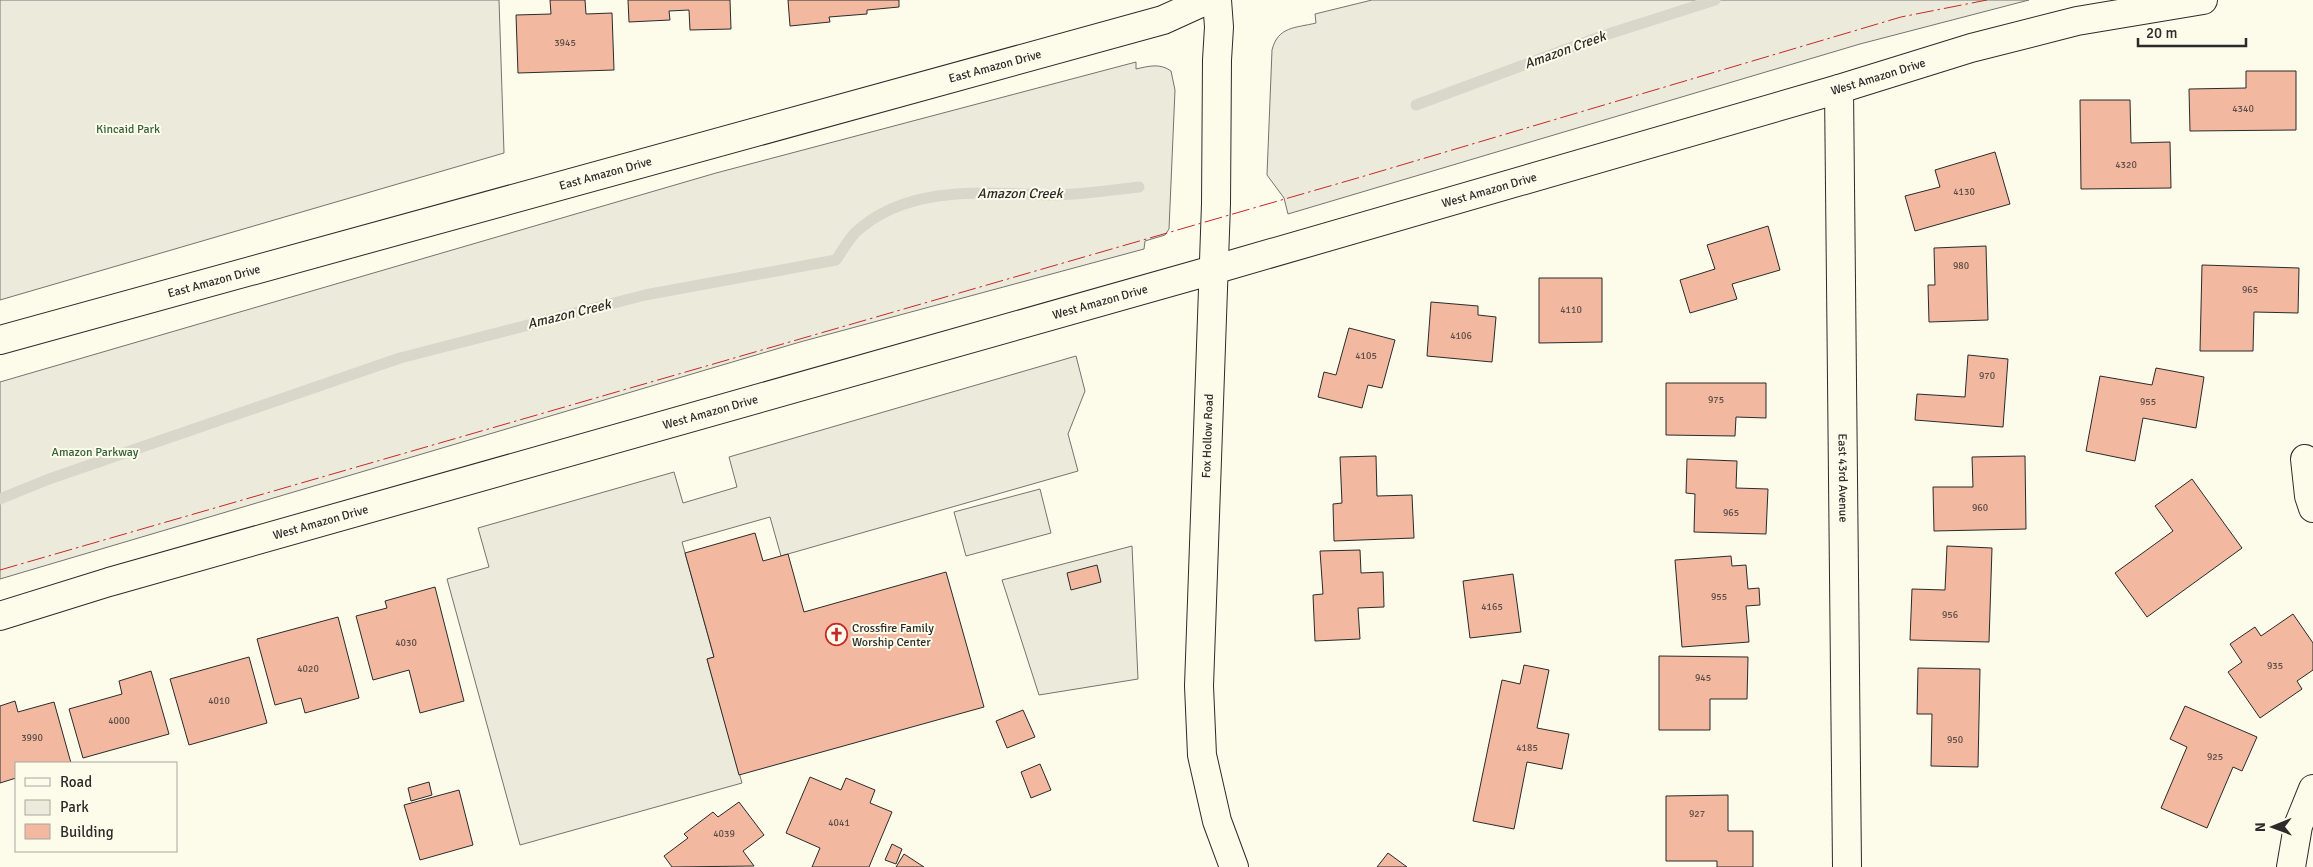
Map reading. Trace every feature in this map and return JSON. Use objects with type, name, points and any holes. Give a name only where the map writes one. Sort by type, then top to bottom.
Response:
[{"type":"street","name":"East Amazon Drive","points":[[0,340],[1163,20],[1207,0]]},
{"type":"street","name":"Fox Hollow Road","points":[[1217,0],[1219,27],[1216,204],[1199,686],[1202,754],[1217,821],[1234,867]]},
{"type":"street","name":"West Amazon Drive","points":[[0,616],[109,582],[1213,270],[1839,89],[1971,48],[2077,22],[2203,0]]},
{"type":"street","name":"East 43rd Avenue","points":[[1839,89],[1847,867]]},
{"type":"street","points":[[2305,459],[2309,496],[2313,508]]},
{"type":"street","points":[[2291,867],[2298,826],[2313,789]]},
{"type":"green space","name":"Kincaid Park","points":[[0,0],[499,0],[504,153],[0,300]]},
{"type":"green space","points":[[1372,0],[2029,0],[1860,44],[1288,214],[1284,198],[1267,175],[1272,50],[1275,42],[1283,32],[1289,29],[1316,23],[1315,14]]},
{"type":"green space","name":"Amazon Parkway","points":[[1136,62],[1136,69],[1150,66],[1167,68],[1171,71],[1175,90],[1169,229],[1165,235],[1145,241],[1144,249],[800,342],[0,579],[0,382],[716,173]]},
{"type":"green space","points":[[1040,489],[1051,533],[966,556],[954,512]]},
{"type":"green space","points":[[1132,546],[1138,679],[1039,695],[1002,580]]},
{"type":"shaded area","points":[[1076,356],[1085,391],[1068,434],[1078,471],[781,556],[770,517],[682,542],[714,657],[707,659],[742,783],[520,845],[447,579],[489,567],[478,528],[674,472],[683,503],[737,487],[729,457]]},
{"type":"building","points":[[550,0],[585,0],[586,14],[612,13],[614,70],[518,73],[516,15],[551,14]]},
{"type":"building","points":[[628,0],[730,0],[731,29],[690,30],[689,10],[669,11],[670,20],[629,22]]},
{"type":"building","points":[[788,0],[899,0],[899,7],[867,10],[867,14],[829,17],[830,22],[790,26]]},
{"type":"building","points":[[2246,71],[2296,71],[2296,130],[2190,131],[2189,89],[2246,88]]},
{"type":"building","points":[[2080,100],[2130,100],[2131,143],[2170,142],[2171,188],[2081,189]]},
{"type":"building","points":[[1995,152],[2010,204],[1915,231],[1905,196],[1940,187],[1935,170]]},
{"type":"building","points":[[1768,226],[1780,270],[1732,284],[1737,299],[1690,313],[1680,280],[1715,269],[1707,245]]},
{"type":"building","points":[[1986,246],[1988,320],[1929,322],[1928,285],[1935,285],[1934,248]]},
{"type":"building","points":[[2202,265],[2299,268],[2298,313],[2254,312],[2253,351],[2200,351]]},
{"type":"building","points":[[1539,278],[1602,278],[1602,342],[1539,343]]},
{"type":"building","points":[[1431,302],[1478,306],[1478,315],[1496,317],[1492,362],[1427,356]]},
{"type":"building","points":[[1349,328],[1395,340],[1382,388],[1368,385],[1362,408],[1318,397],[1324,372],[1336,375]]},
{"type":"building","points":[[1968,355],[2008,359],[2003,427],[1915,420],[1917,394],[1965,397]]},
{"type":"building","points":[[2156,368],[2204,377],[2196,428],[2143,418],[2135,461],[2086,451],[2100,376],[2152,385]]},
{"type":"building","points":[[1666,383],[1766,383],[1766,418],[1736,417],[1735,436],[1666,435]]},
{"type":"building","points":[[1376,456],[1377,496],[1412,495],[1414,538],[1334,541],[1333,504],[1342,503],[1340,457]]},
{"type":"building","points":[[2025,456],[2026,529],[1934,531],[1933,487],[1973,487],[1972,457]]},
{"type":"building","points":[[1687,459],[1737,461],[1736,488],[1768,489],[1766,534],[1694,532],[1695,494],[1686,493]]},
{"type":"building","points":[[2192,479],[2242,548],[2147,617],[2115,573],[2173,531],[2155,506]]},
{"type":"building","name":"Crossfire Family Worship Center","points":[[755,533],[763,561],[788,554],[804,612],[946,572],[984,707],[739,775],[707,659],[714,657],[685,553]]},
{"type":"building","points":[[1947,546],[1992,548],[1989,642],[1910,640],[1912,589],[1945,590]]},
{"type":"building","points":[[1360,550],[1361,573],[1383,572],[1384,607],[1358,608],[1360,639],[1315,641],[1313,595],[1323,594],[1320,551]]},
{"type":"building","points":[[1731,556],[1732,566],[1746,565],[1748,589],[1759,588],[1760,605],[1746,606],[1749,642],[1682,647],[1675,560]]},
{"type":"building","points":[[1097,565],[1101,582],[1071,590],[1067,573]]},
{"type":"building","points":[[1513,574],[1521,632],[1470,638],[1463,581]]},
{"type":"building","points":[[435,587],[464,701],[420,713],[409,670],[373,680],[356,616],[387,608],[385,601]]},
{"type":"building","points":[[2293,614],[2313,643],[2313,670],[2297,681],[2302,689],[2260,718],[2228,672],[2242,662],[2230,644],[2255,627],[2261,636]]},
{"type":"building","points":[[338,617],[359,698],[305,713],[301,698],[275,705],[257,639]]},
{"type":"building","points":[[1659,656],[1748,657],[1747,699],[1710,699],[1710,730],[1659,730]]},
{"type":"building","points":[[249,657],[267,723],[189,745],[170,679]]},
{"type":"building","points":[[1524,665],[1549,670],[1537,728],[1569,734],[1562,769],[1527,762],[1514,829],[1473,821],[1502,680],[1520,684]]},
{"type":"building","points":[[1918,668],[1980,669],[1978,767],[1931,766],[1932,714],[1917,714]]},
{"type":"building","points":[[151,671],[169,734],[83,758],[69,709],[122,694],[119,681]]},
{"type":"building","points":[[15,701],[18,712],[54,702],[71,762],[15,762],[15,778],[0,783],[0,706]]},
{"type":"building","points":[[2185,706],[2257,737],[2242,771],[2233,767],[2207,828],[2161,808],[2187,747],[2170,739]]},
{"type":"building","points":[[1023,710],[1035,737],[1007,748],[996,721]]},
{"type":"building","points":[[1040,764],[1051,790],[1031,798],[1021,772]]},
{"type":"building","points":[[810,777],[841,790],[846,778],[875,790],[870,803],[892,812],[869,867],[812,867],[820,848],[786,833]]},
{"type":"building","points":[[429,782],[432,795],[411,801],[408,788]]},
{"type":"building","points":[[459,790],[473,845],[420,860],[404,805]]},
{"type":"building","points":[[1728,795],[1728,831],[1753,831],[1753,867],[1717,867],[1717,861],[1666,861],[1666,796]]},
{"type":"building","points":[[739,802],[764,835],[743,851],[754,866],[672,867],[664,856],[688,838],[684,834],[713,812],[718,817]]},
{"type":"building","points":[[892,844],[902,849],[896,864],[885,860]]},
{"type":"building","points":[[1388,853],[1407,867],[1377,867]]},
{"type":"building","points":[[904,854],[924,867],[896,867]]},
{"type":"waterway","name":"Amazon Creek","points":[[1416,105],[1602,36],[1715,0]]},
{"type":"waterway","name":"Amazon Creek","points":[[0,499],[49,479],[400,358],[645,295],[836,260],[856,232],[877,217],[899,206],[923,199],[975,193],[1063,195],[1139,187]]},
{"type":"power","points":[[0,570],[1361,177],[1901,17],[1987,0]]},
{"type":"place","name":"Crossfire Family Worship Center","points":[[836,635]]}]
